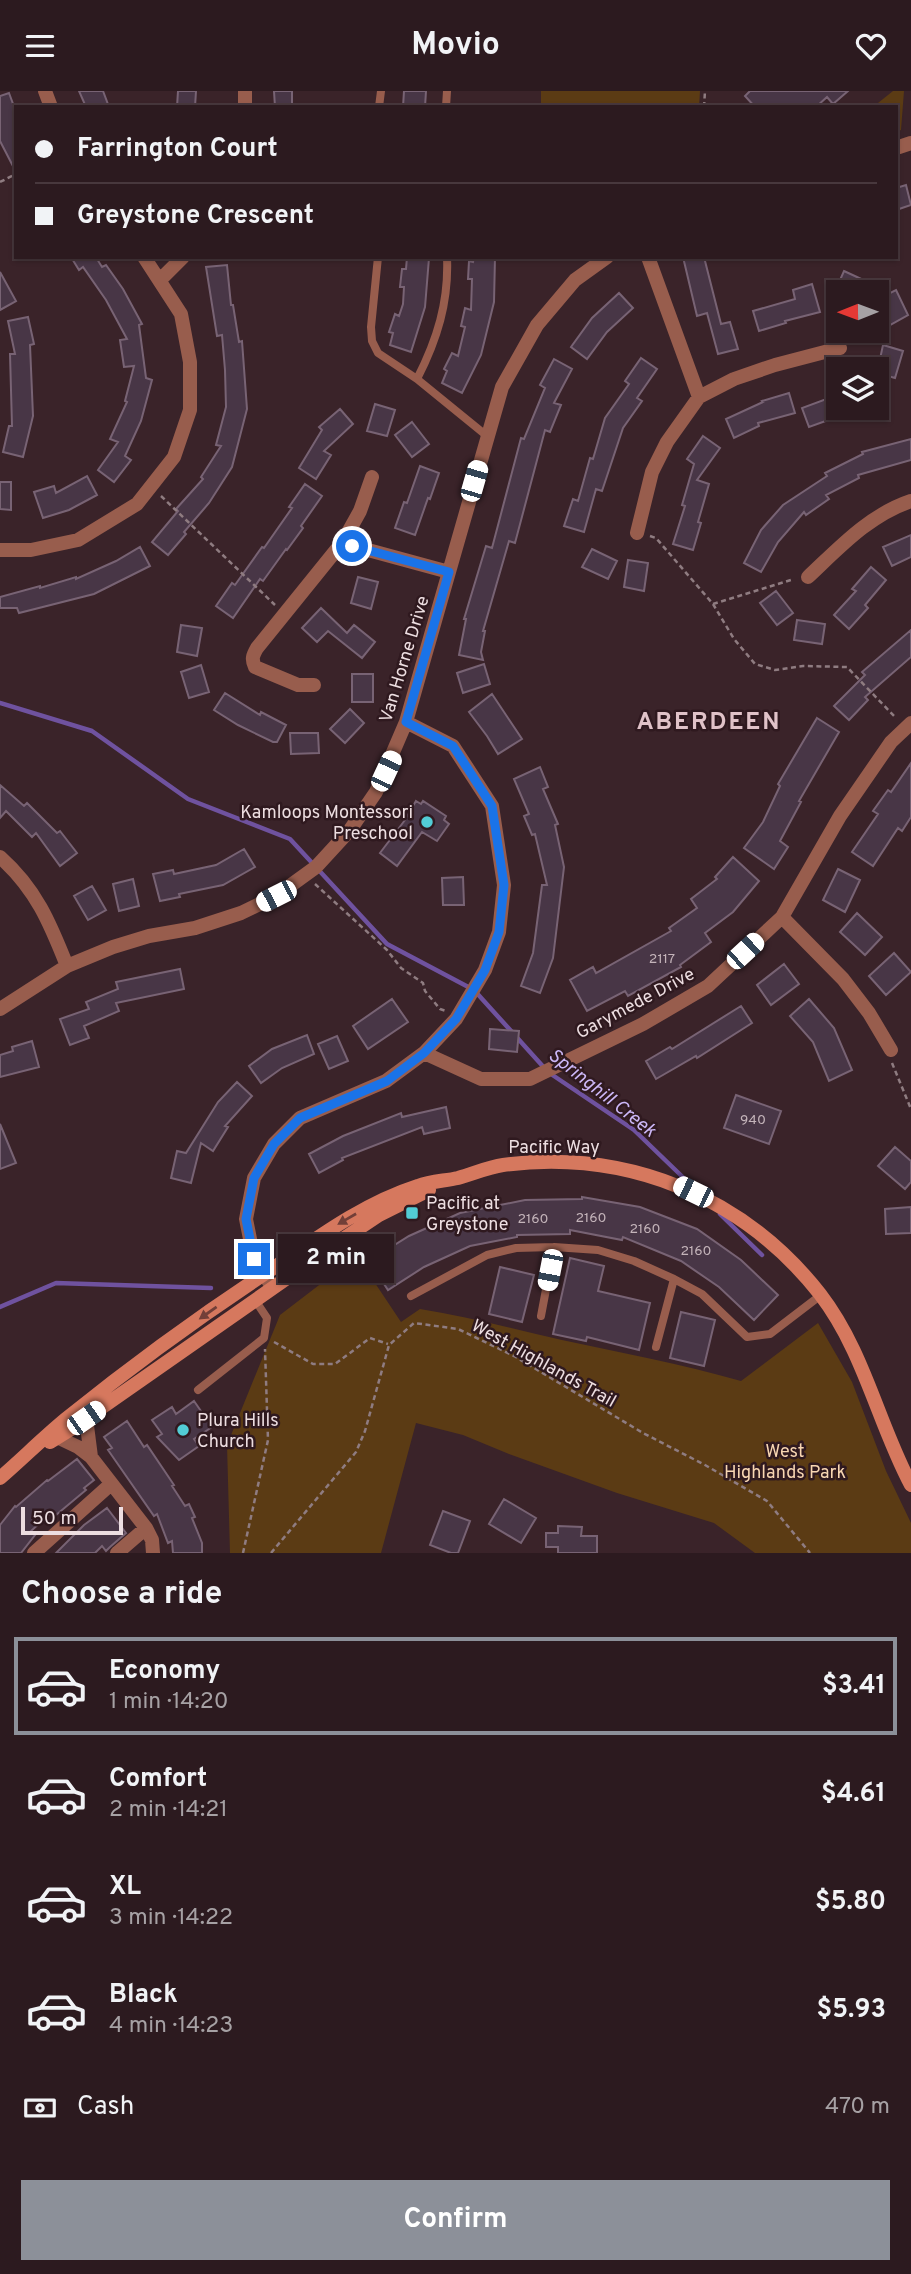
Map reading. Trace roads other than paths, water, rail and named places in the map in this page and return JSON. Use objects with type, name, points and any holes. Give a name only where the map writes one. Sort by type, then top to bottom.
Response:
[{"type":"main road","name":"Pacific Way","points":[[0,1478],[64,1421],[177,1334],[332,1228],[372,1205],[419,1185],[501,1165],[557,1162],[612,1166],[673,1182],[713,1202],[775,1245],[821,1295],[853,1347],[911,1485]]},
{"type":"main road","name":"Pacific Way","points":[[24,1457],[86,1418],[379,1215],[456,1178]]},
{"type":"street","points":[[0,550],[31,550],[79,540],[137,504],[174,457],[190,410],[190,362],[181,314],[145,259]]},
{"type":"street","points":[[160,280],[181,259]]},
{"type":"street","name":"Van Horne Drive","points":[[0,1010],[67,966],[113,947],[241,913],[276,896],[306,876],[351,830],[376,792],[406,722],[502,387],[537,325],[575,281],[604,259]]},
{"type":"street","points":[[649,259],[699,397]]},
{"type":"street","points":[[637,533],[652,472],[667,442],[699,397],[734,379],[840,348]]},
{"type":"street","points":[[346,544],[345,538],[360,512],[372,477]]},
{"type":"street","points":[[808,577],[855,532],[895,506],[911,501]]},
{"type":"street","points":[[314,685],[298,685],[255,667],[253,656],[257,647],[337,549],[346,544],[449,572]]},
{"type":"street","points":[[273,1288],[254,1259],[246,1219],[254,1178],[274,1144],[300,1118],[387,1081],[424,1053],[456,1019],[485,970],[499,932],[504,885],[492,806],[453,746],[406,722]]},
{"type":"street","name":"Garymede Drive","points":[[424,1053],[481,1079],[530,1079],[643,1024],[708,986],[782,917],[840,816],[891,742],[911,723]]},
{"type":"street","points":[[0,857],[16,871],[44,909],[67,966]]},
{"type":"street","points":[[782,917],[843,979],[869,1013],[891,1055]]},
{"type":"street","points":[[86,1418],[91,1457]]},
{"type":"street","points":[[57,1437],[91,1457],[146,1528],[152,1540],[153,1553]]},
{"type":"street","points":[[34,1553],[111,1484]]},
{"type":"street","points":[[117,1553],[146,1528]]},
{"type":"lane","points":[[378,259],[371,327],[372,341],[379,353],[417,379],[487,436]]},
{"type":"lane","points":[[417,379],[434,346],[444,308],[447,259]]},
{"type":"lane","points":[[411,1296],[487,1255],[516,1248],[554,1247],[598,1249],[674,1279],[702,1294],[747,1337],[770,1334],[821,1295]]},
{"type":"lane","points":[[541,1316],[554,1247]]},
{"type":"lane","points":[[656,1347],[674,1279]]},
{"type":"lane","points":[[198,1390],[264,1338],[267,1318],[255,1300]]},
{"type":"waterway","name":"Springhill Creek","points":[[0,703],[92,731],[188,799],[290,839],[387,944],[474,990],[548,1072],[634,1130],[692,1186]]},
{"type":"waterway","name":"Springhill Creek","points":[[720,1214],[762,1255]]},
{"type":"waterway","points":[[0,1307],[56,1283],[211,1288]]},
{"type":"place","name":"Kamloops Montessori Preschool","points":[[427,822]]},
{"type":"place","name":"Pacific at Greystone","points":[[412,1213]]},
{"type":"place","name":"Plura Hills Church","points":[[183,1430]]},
{"type":"district","name":"ABERDEEN","points":[[709,721]]},
{"type":"park label","name":"West Highlands Park","points":[[785,1462]]}]
